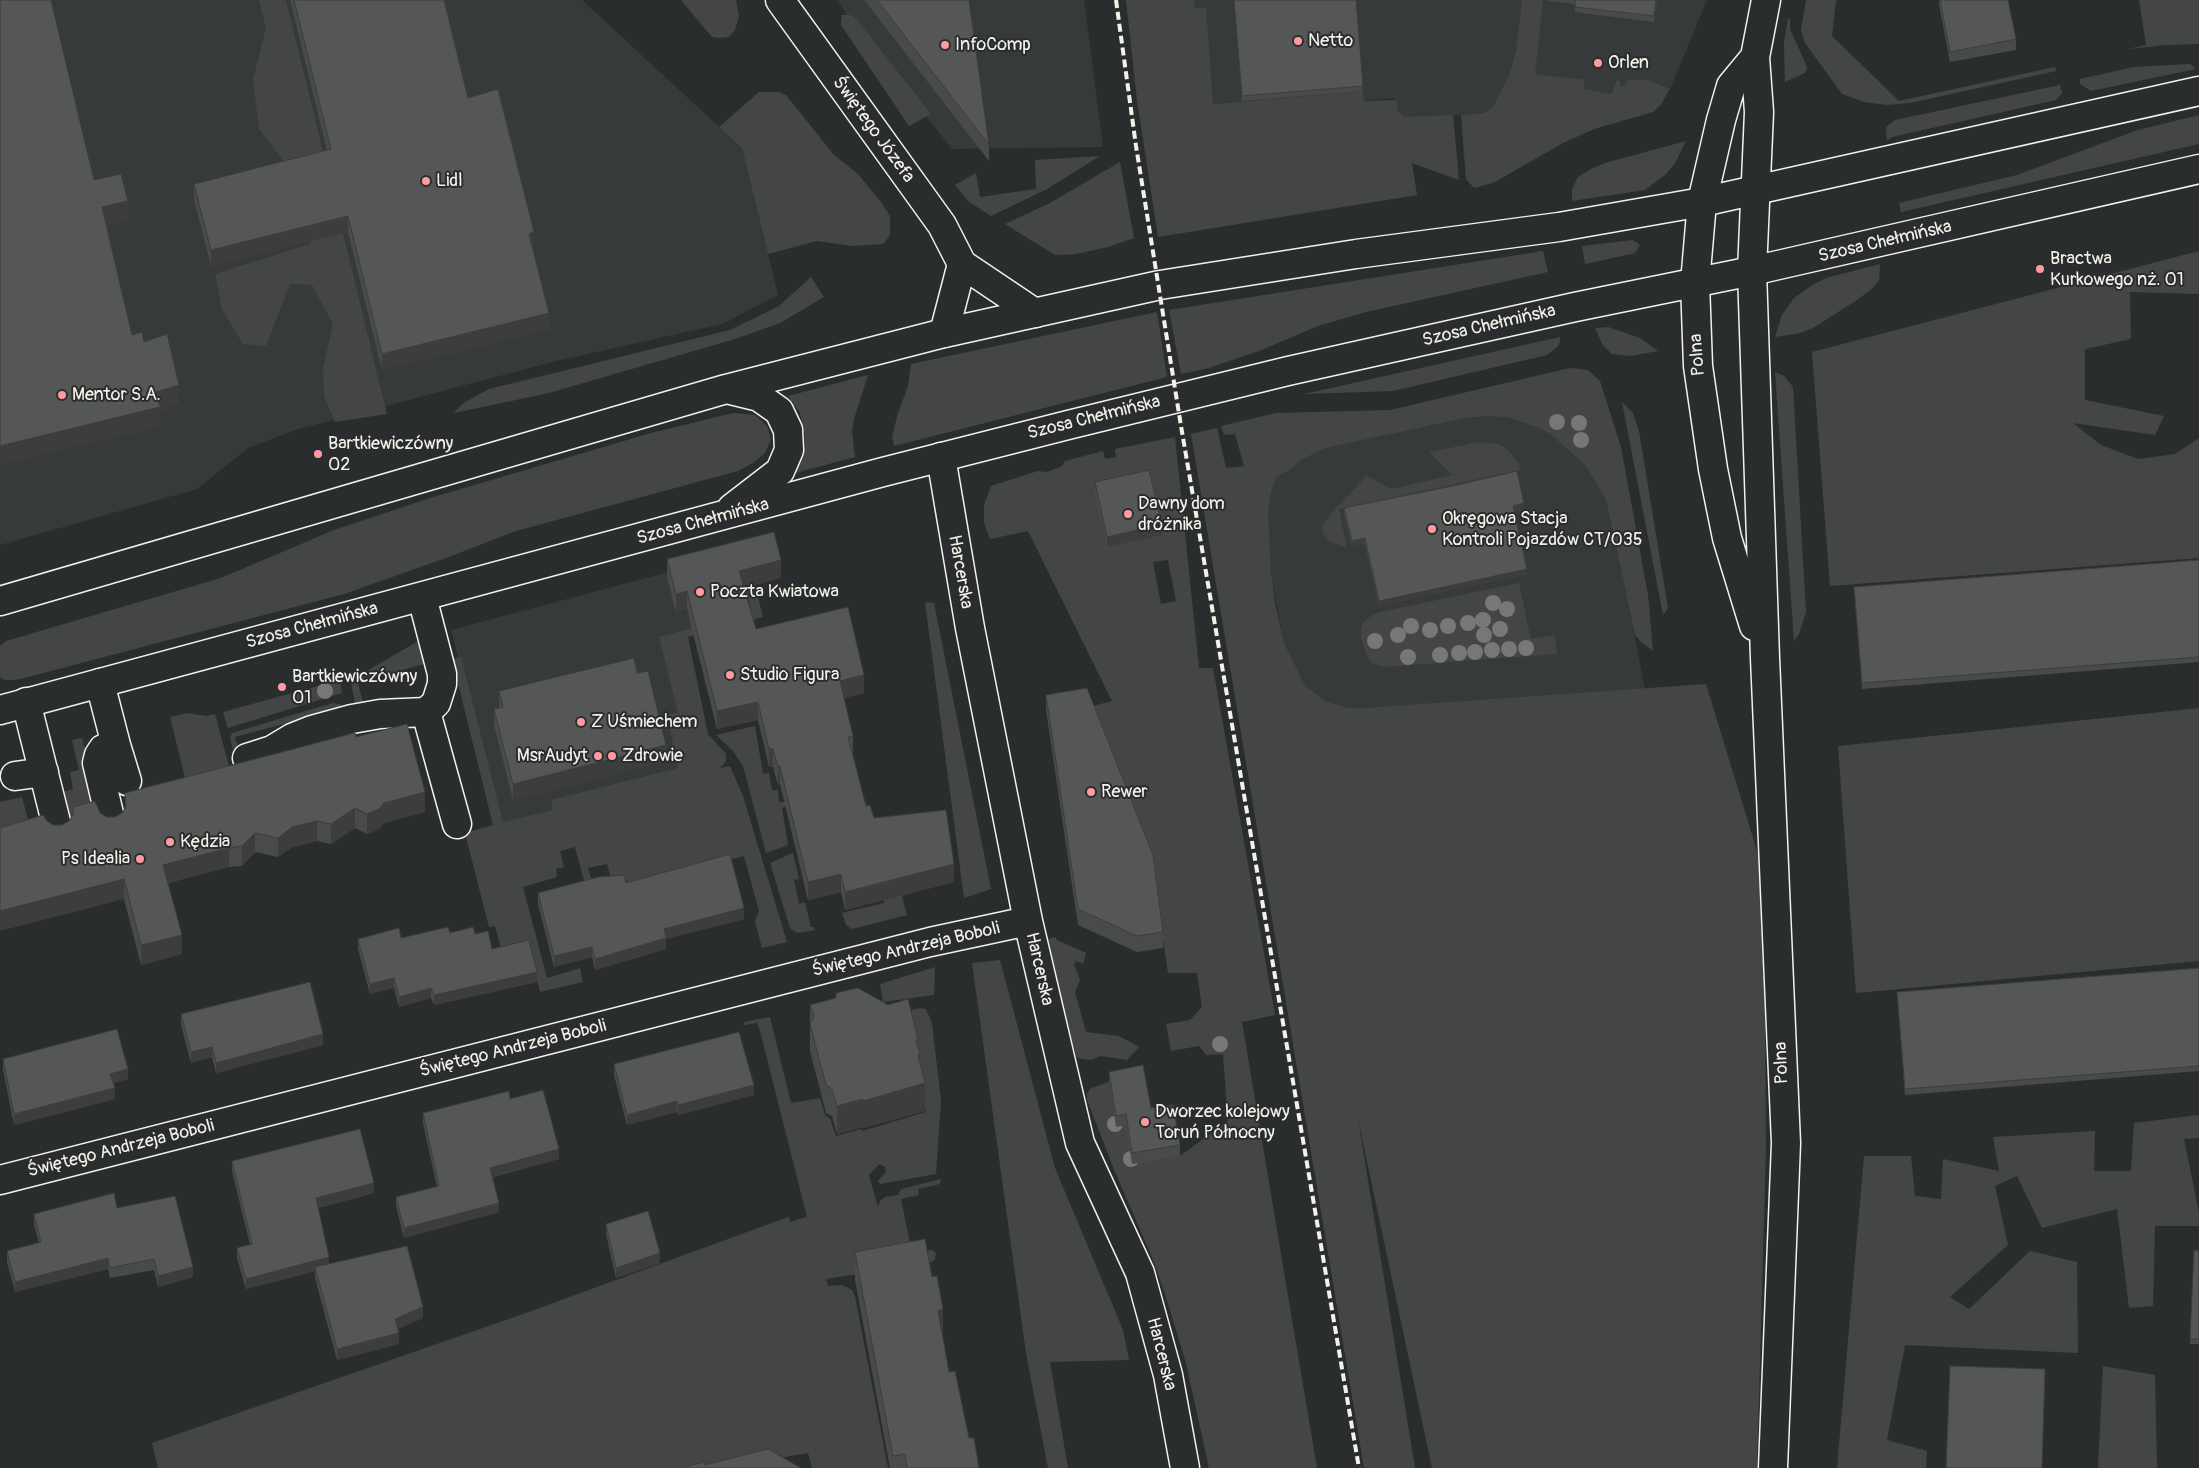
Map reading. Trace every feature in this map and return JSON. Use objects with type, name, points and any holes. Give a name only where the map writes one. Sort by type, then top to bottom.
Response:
[{"type":"street","name":"Świętego Józefa","points":[[780,0],[942,225],[962,264],[1035,313]]},
{"type":"street","name":"Polna","points":[[1766,0],[1755,56],[1759,112],[1754,191],[1752,271],[1765,658],[1786,1143],[1773,1468]]},
{"type":"street","name":"Polna","points":[[1755,56],[1731,86],[1721,120],[1702,202],[1695,283],[1698,366],[1713,469],[1727,538],[1765,658]]},
{"type":"street","points":[[5,602],[726,389],[944,333],[1160,286],[1356,254],[1559,227],[1702,202],[2199,91]]},
{"type":"street","name":"Szosa Chełmińska","points":[[10,705],[100,683],[942,457],[1298,369],[1575,307],[1752,271],[2199,169]]},
{"type":"street","points":[[944,333],[962,264]]},
{"type":"street","points":[[719,518],[780,471],[789,450],[788,430],[779,411],[758,397],[726,389]]},
{"type":"street","name":"Harcerska","points":[[942,457],[970,628],[1028,922],[1080,1143],[1140,1273],[1168,1375],[1185,1468]]},
{"type":"street","points":[[247,758],[272,750],[292,738],[312,730],[380,714],[426,712],[436,703],[441,692],[442,674],[422,597]]},
{"type":"street","points":[[100,683],[127,781]]},
{"type":"street","points":[[10,705],[44,772],[58,830]]},
{"type":"street","points":[[426,712],[457,824]]},
{"type":"street","points":[[111,822],[97,763],[98,755],[103,749],[116,745]]},
{"type":"street","points":[[15,776],[44,772]]},
{"type":"street","name":"Świętego Andrzeja Boboli","points":[[0,1180],[930,942],[1028,922]]},
{"type":"shaded area","points":[[0,0],[582,0],[742,148],[778,295],[722,324],[556,361],[295,430],[248,448],[197,489],[0,545]]},
{"type":"shaded area","points":[[259,0],[286,0],[387,414],[335,422],[324,396],[323,369],[333,324],[312,285],[290,284],[266,346],[243,344],[222,309],[215,274],[310,244],[297,179],[259,129],[253,79],[266,28]]},
{"type":"shaded area","points":[[681,0],[736,0],[739,16],[735,30],[729,37],[712,37]]},
{"type":"shaded area","points":[[838,0],[1084,0],[1103,147],[952,149],[846,14]]},
{"type":"shaded area","points":[[1126,0],[1194,0],[1195,8],[1206,7],[1213,104],[1363,91],[1364,101],[1396,100],[1398,111],[1405,117],[1453,115],[1459,180],[1412,163],[1417,195],[1158,237],[1137,100]]},
{"type":"shaded area","points":[[1194,0],[1707,0],[1670,89],[1648,80],[1626,86],[1619,86],[1620,81],[1616,81],[1612,94],[1584,89],[1585,80],[1484,113],[1410,119],[1402,116],[1398,111],[1394,98],[1363,101],[1363,91],[1212,104],[1205,7],[1195,8]]},
{"type":"shaded area","points":[[1522,0],[1543,0],[1535,74],[1585,80],[1584,89],[1612,94],[1616,81],[1620,80],[1620,86],[1625,86],[1627,80],[1648,80],[1670,89],[1660,106],[1653,112],[1594,129],[1563,143],[1493,183],[1474,188],[1466,179],[1461,115],[1484,113],[1493,107],[1509,76],[1516,51]]},
{"type":"shaded area","points":[[1806,0],[1836,0],[1832,36],[1899,101],[2055,67],[2056,71],[1910,103],[1887,105],[1864,102],[1842,94],[1805,43],[1801,30]]},
{"type":"shaded area","points":[[2139,0],[2199,0],[2199,44],[2128,49],[2146,45]]},
{"type":"shaded area","points":[[842,15],[851,15],[858,21],[931,114],[909,126],[841,25]]},
{"type":"shaded area","points":[[1788,18],[1790,19],[1790,29],[1807,67],[1805,73],[1785,82],[1784,43]]},
{"type":"shaded area","points":[[2190,64],[2196,69],[2091,91],[2080,84],[2080,79],[2134,67]]},
{"type":"shaded area","points":[[2060,85],[2062,93],[2056,100],[1892,137],[1887,141],[1886,127],[1895,120]]},
{"type":"shaded area","points":[[759,92],[779,92],[786,95],[834,155],[858,174],[881,202],[890,216],[890,235],[883,244],[853,246],[817,241],[768,254],[742,148],[719,127]]},
{"type":"shaded area","points":[[2199,115],[2199,144],[1901,212],[1899,203],[2017,175],[2138,130]]},
{"type":"shaded area","points":[[1686,141],[1675,163],[1666,174],[1645,190],[1572,201],[1572,189],[1578,177],[1591,169],[1605,163]]},
{"type":"shaded area","points":[[1100,156],[1047,189],[991,216],[968,201],[955,185],[976,173],[980,197],[1036,189],[1035,160]]},
{"type":"shaded area","points":[[1120,162],[1134,238],[1108,247],[1076,254],[1055,255],[1005,224],[1050,203]]},
{"type":"shaded area","points":[[1633,240],[1640,245],[1635,253],[1585,264],[1582,246]]},
{"type":"shaded area","points":[[1543,251],[1548,272],[1366,312],[1318,326],[1259,351],[1209,368],[1181,374],[1169,310]]},
{"type":"shaded area","points":[[2199,251],[2199,294],[2130,292],[2131,339],[2085,349],[2085,400],[2164,416],[2155,435],[2073,423],[2101,445],[2138,459],[2175,454],[2199,438],[2199,558],[1830,586],[1812,352]]},
{"type":"shaded area","points":[[1880,264],[1879,280],[1874,287],[1857,300],[1813,328],[1800,333],[1775,337],[1782,315],[1794,298],[1811,286],[1826,278]]},
{"type":"shaded area","points":[[811,277],[824,297],[780,323],[735,339],[549,393],[454,413],[462,404],[489,389],[730,330],[779,306]]},
{"type":"shaded area","points":[[1157,312],[1167,377],[894,446],[892,437],[908,386],[911,364]]},
{"type":"shaded area","points":[[1608,327],[1640,338],[1658,351],[1631,356],[1612,354],[1602,344],[1595,328]]},
{"type":"shaded area","points":[[1560,337],[1557,347],[1547,355],[1393,391],[1304,394]]},
{"type":"shaded area","points":[[1570,368],[1588,370],[1600,381],[1621,447],[1648,595],[1653,651],[1635,635],[1606,499],[1596,482],[1584,464],[1555,438],[1544,430],[1508,417],[1465,418],[1325,448],[1299,461],[1291,469],[1276,477],[1268,511],[1271,572],[1275,603],[1284,643],[1305,686],[1327,702],[1348,708],[1706,684],[1764,874],[1766,1147],[1757,1468],[1432,1468],[1358,1119],[1415,1468],[1364,1468],[1191,434],[1217,428],[1226,468],[1244,466],[1235,434],[1224,435],[1221,426],[1276,413],[1390,410]]},
{"type":"shaded area","points":[[1775,372],[1784,376],[1793,387],[1806,612],[1799,634],[1794,641]]},
{"type":"shaded area","points":[[868,375],[852,431],[855,457],[795,473],[804,451],[805,436],[800,413],[788,396]]},
{"type":"shaded area","points":[[1520,401],[1601,461],[1646,695],[1298,721],[1250,459]]},
{"type":"shaded area","points":[[1622,402],[1633,413],[1639,431],[1668,608],[1663,615]]},
{"type":"shaded area","points":[[733,413],[755,415],[767,426],[771,439],[765,453],[753,463],[738,471],[516,531],[344,594],[28,677],[5,680],[0,677],[0,646],[6,641],[221,578],[334,530],[427,499],[651,433]]},
{"type":"shaded area","points":[[1175,437],[1199,668],[1213,668],[1275,1015],[1242,1022],[1317,1468],[1209,1468],[1186,1363],[1165,1294],[1152,1257],[1115,1172],[1087,1100],[1087,1094],[1091,1088],[1109,1082],[1116,1126],[1126,1125],[1180,1156],[1228,1121],[1223,1054],[1206,1055],[1199,1046],[1171,1051],[1166,1024],[1190,1020],[1202,1007],[1197,973],[1168,973],[1153,871],[1089,707],[1112,701],[1028,531],[990,539],[984,523],[984,505],[991,486],[1038,471],[1047,472],[1062,466],[1065,461],[1103,451],[1105,459],[1116,457],[1115,449]],"holes":[[[1168,560],[1176,601],[1161,604],[1153,562]]]},
{"type":"shaded area","points":[[1480,442],[1499,444],[1507,449],[1518,462],[1520,470],[1339,509],[1347,548],[1329,541],[1324,536],[1323,524],[1367,476],[1391,489],[1452,475],[1429,452]]},
{"type":"shaded area","points":[[744,552],[761,614],[660,641],[694,775],[501,823],[451,630]]},
{"type":"shaded area","points":[[747,554],[763,617],[688,637],[708,734],[726,754],[726,761],[720,768],[730,766],[743,796],[787,942],[762,948],[755,921],[759,911],[744,856],[688,870],[628,890],[626,880],[612,883],[607,864],[588,868],[593,886],[586,888],[575,847],[560,851],[564,867],[556,869],[557,877],[523,887],[547,978],[580,968],[583,982],[540,992],[529,948],[503,955],[495,926],[489,927],[465,833],[493,825],[452,659],[461,657],[503,822],[553,810],[551,800],[678,768],[667,715],[678,713],[659,637],[752,612],[737,556]]},
{"type":"shaded area","points":[[1519,583],[1531,639],[1555,635],[1557,654],[1385,667],[1373,664],[1368,659],[1361,639],[1361,629],[1363,622],[1375,613]]},
{"type":"shaded area","points":[[925,602],[934,603],[991,889],[964,898]]},
{"type":"shaded area","points":[[420,640],[427,663],[358,683],[365,710],[356,708],[350,677],[358,676]]},
{"type":"shaded area","points":[[340,680],[342,693],[228,728],[223,712]]},
{"type":"shaded area","points":[[333,703],[340,704],[344,708],[235,737],[246,779],[241,781],[230,738],[232,733]]},
{"type":"shaded area","points":[[2199,708],[2199,961],[1856,993],[1838,746]]},
{"type":"shaded area","points":[[187,713],[206,716],[215,714],[233,781],[190,798],[170,717]]},
{"type":"shaded area","points":[[755,726],[763,774],[769,773],[772,790],[778,790],[779,802],[785,802],[786,806],[782,808],[788,845],[766,853],[743,766],[733,751],[716,735]]},
{"type":"shaded area","points":[[82,738],[104,821],[72,829],[58,793],[73,789],[70,772],[79,770],[72,740]]},
{"type":"shaded area","points":[[22,797],[32,835],[0,843],[0,802]]},
{"type":"shaded area","points":[[793,853],[799,879],[794,880],[799,904],[805,902],[811,927],[814,927],[815,930],[797,933],[790,928],[770,863]]},
{"type":"shaded area","points":[[901,892],[907,915],[852,929],[846,925],[842,913],[884,903],[883,896]]},
{"type":"shaded area","points":[[1055,937],[1057,940],[1086,953],[1083,964],[1076,961],[1074,965],[1080,980],[1075,992],[1086,1032],[1119,1036],[1139,1047],[1127,1060],[1101,1056],[1091,1060],[1077,1058],[1045,943],[1046,940]]},
{"type":"shaded area","points":[[1000,960],[1055,1168],[1123,1330],[1129,1360],[1050,1362],[1068,1468],[1048,1468],[1026,1353],[972,963]]},
{"type":"shaded area","points":[[935,967],[934,995],[883,1002],[880,984]]},
{"type":"shaded area","points":[[920,1008],[926,1009],[932,1023],[941,1101],[936,1174],[880,1184],[878,1181],[886,1172],[885,1167],[879,1164],[869,1175],[878,1207],[880,1201],[885,1197],[898,1195],[901,1189],[941,1179],[940,1184],[918,1189],[919,1195],[901,1199],[912,1253],[932,1250],[936,1253],[935,1259],[930,1263],[826,1279],[828,1286],[842,1285],[852,1290],[855,1296],[888,1468],[812,1468],[808,1453],[773,1459],[746,1468],[158,1468],[152,1443],[526,1313],[789,1217],[790,1222],[807,1217],[760,1031],[757,1023],[744,1025],[744,1022],[770,1017],[791,1103],[820,1098],[825,1115],[830,1119],[836,1136],[861,1129],[862,1131],[926,1112],[900,1013]]},
{"type":"shaded area","points":[[2199,1115],[2199,1138],[2184,1139],[2199,1213],[2199,1226],[2155,1226],[2153,1306],[2129,1308],[2117,1209],[2042,1228],[2017,1176],[1995,1186],[2008,1245],[1950,1297],[1969,1309],[2030,1251],[2077,1262],[2078,1353],[1905,1345],[1887,1440],[1927,1451],[1926,1468],[1837,1468],[1864,1156],[1911,1156],[1915,1196],[1941,1199],[1943,1159],[1999,1171],[1993,1137],[2095,1131],[2094,1171],[2131,1171],[2134,1123]]},
{"type":"shaded area","points":[[2103,1366],[2155,1375],[2157,1468],[2098,1468]]},
{"type":"building","points":[[0,0],[51,0],[94,180],[121,174],[128,201],[102,207],[132,335],[142,332],[144,342],[167,334],[179,385],[156,392],[160,407],[0,446]]},
{"type":"building","name":"Lidl","points":[[294,0],[444,0],[468,98],[498,89],[534,232],[529,234],[549,313],[382,354],[348,216],[211,250],[194,184],[331,149]]},
{"type":"building","points":[[877,0],[969,0],[989,145]]},
{"type":"building","name":"Netto","points":[[1234,0],[1356,0],[1363,86],[1242,96]]},
{"type":"building","points":[[1575,0],[1656,0],[1654,16],[1575,7]]},
{"type":"building","points":[[1940,0],[2008,0],[2016,39],[1950,52]]},
{"type":"building","name":"Dawny dom dróżnika","points":[[1149,470],[1162,524],[1107,537],[1095,482]]},
{"type":"building","name":"Okręgowa Stacja Kontroli Pojazdów CT/035","points":[[1517,471],[1524,503],[1513,506],[1527,569],[1379,601],[1365,538],[1352,541],[1344,508]]},
{"type":"building","points":[[774,532],[781,560],[739,571],[756,629],[848,607],[864,675],[840,681],[853,736],[848,737],[866,806],[870,805],[874,818],[946,810],[954,864],[845,892],[841,874],[808,882],[780,766],[778,767],[773,749],[769,749],[758,702],[717,711],[687,591],[676,594],[667,559]]},
{"type":"building","points":[[2199,560],[2199,657],[1862,683],[1854,587]]},
{"type":"building","points":[[634,658],[637,673],[648,671],[666,745],[513,784],[494,709],[503,707],[499,691]]},
{"type":"building","points":[[1087,688],[1153,855],[1163,932],[1137,936],[1078,909],[1046,695]]},
{"type":"building","points":[[407,724],[425,792],[384,803],[379,809],[367,814],[355,808],[331,824],[317,821],[292,827],[278,838],[255,833],[242,846],[163,865],[182,935],[141,945],[124,879],[0,911],[0,828],[43,815],[53,825],[62,825],[69,821],[73,815],[73,807],[95,801],[100,813],[107,817],[115,817],[122,813],[126,807],[125,793],[355,733],[356,737]]},
{"type":"building","points":[[730,854],[744,908],[664,929],[666,938],[595,959],[592,947],[554,956],[538,893],[598,877],[624,875],[626,883]]},
{"type":"building","points":[[448,927],[450,933],[473,927],[475,934],[488,931],[492,949],[529,940],[537,972],[434,995],[431,988],[399,997],[394,978],[370,984],[358,939],[399,928],[401,938]]},
{"type":"building","points":[[2199,968],[2199,1066],[1905,1089],[1897,992]]},
{"type":"building","points":[[310,982],[323,1034],[216,1063],[212,1047],[191,1052],[181,1014]]},
{"type":"building","points":[[858,988],[888,1005],[908,999],[918,1039],[916,1040],[920,1055],[918,1055],[925,1083],[863,1101],[863,1099],[837,1106],[832,1089],[826,1085],[810,1024],[814,1017],[810,1005],[836,998],[836,993]]},
{"type":"building","points":[[117,1029],[128,1069],[110,1074],[115,1088],[14,1114],[3,1059]]},
{"type":"building","points":[[739,1032],[754,1085],[678,1105],[677,1101],[627,1115],[614,1064]]},
{"type":"building","name":"Dworzec kolejowy Toruń Północny","points":[[1143,1065],[1151,1108],[1173,1105],[1180,1145],[1132,1153],[1126,1114],[1116,1116],[1109,1072]]},
{"type":"building","points":[[543,1090],[559,1149],[490,1168],[499,1203],[404,1228],[396,1197],[439,1186],[423,1113],[509,1091],[510,1099]]},
{"type":"building","points":[[360,1129],[374,1183],[316,1198],[329,1257],[246,1279],[237,1248],[252,1244],[232,1161]]},
{"type":"building","points":[[114,1193],[117,1208],[175,1196],[193,1267],[158,1276],[154,1259],[110,1268],[108,1258],[15,1282],[7,1251],[41,1242],[34,1214]]},
{"type":"building","points":[[648,1211],[660,1253],[616,1268],[606,1224]]},
{"type":"building","points":[[925,1239],[932,1277],[937,1276],[943,1309],[938,1311],[949,1372],[955,1371],[969,1438],[974,1438],[979,1468],[907,1468],[905,1454],[893,1456],[855,1252]]},
{"type":"building","points":[[407,1246],[423,1307],[395,1319],[399,1333],[337,1349],[315,1267]]},
{"type":"building","points":[[2194,1250],[2199,1251],[2199,1339],[2190,1339]]},
{"type":"building","points":[[1950,1366],[2045,1369],[2042,1468],[1946,1468]]},
{"type":"building","points":[[768,1449],[801,1468],[681,1468],[705,1462],[705,1465]]},
{"type":"railway","points":[[1116,0],[1136,146],[1181,426],[1359,1468]]},
{"type":"place","name":"Netto","points":[[1298,41]]},
{"type":"place","name":"InfoComp","points":[[945,45]]},
{"type":"place","name":"Orlen","points":[[1598,63]]},
{"type":"place","name":"Lidl","points":[[426,181]]},
{"type":"place","name":"Bractwa Kurkowego nż. 01","points":[[2040,269]]},
{"type":"place","name":"Mentor S.A.","points":[[62,395]]},
{"type":"place","name":"Bartkiewiczówny 02","points":[[318,454]]},
{"type":"place","name":"Dawny dom dróżnika","points":[[1128,514]]},
{"type":"place","name":"Okręgowa Stacja Kontroli Pojazdów CT/035","points":[[1432,529]]},
{"type":"place","name":"Poczta Kwiatowa","points":[[700,592]]},
{"type":"place","name":"Studio Figura","points":[[730,675]]},
{"type":"place","name":"Bartkiewiczówny 01","points":[[282,687]]},
{"type":"place","name":"Z Uśmiechem","points":[[581,722]]},
{"type":"place","name":"MsrAudyt","points":[[598,756]]},
{"type":"place","name":"Zdrowie","points":[[612,756]]},
{"type":"place","name":"Rewer","points":[[1091,792]]},
{"type":"place","name":"Kędzia","points":[[170,842]]},
{"type":"place","name":"Ps Idealia","points":[[140,859]]},
{"type":"place","name":"Dworzec kolejowy Toruń Północny","points":[[1145,1122]]}]
